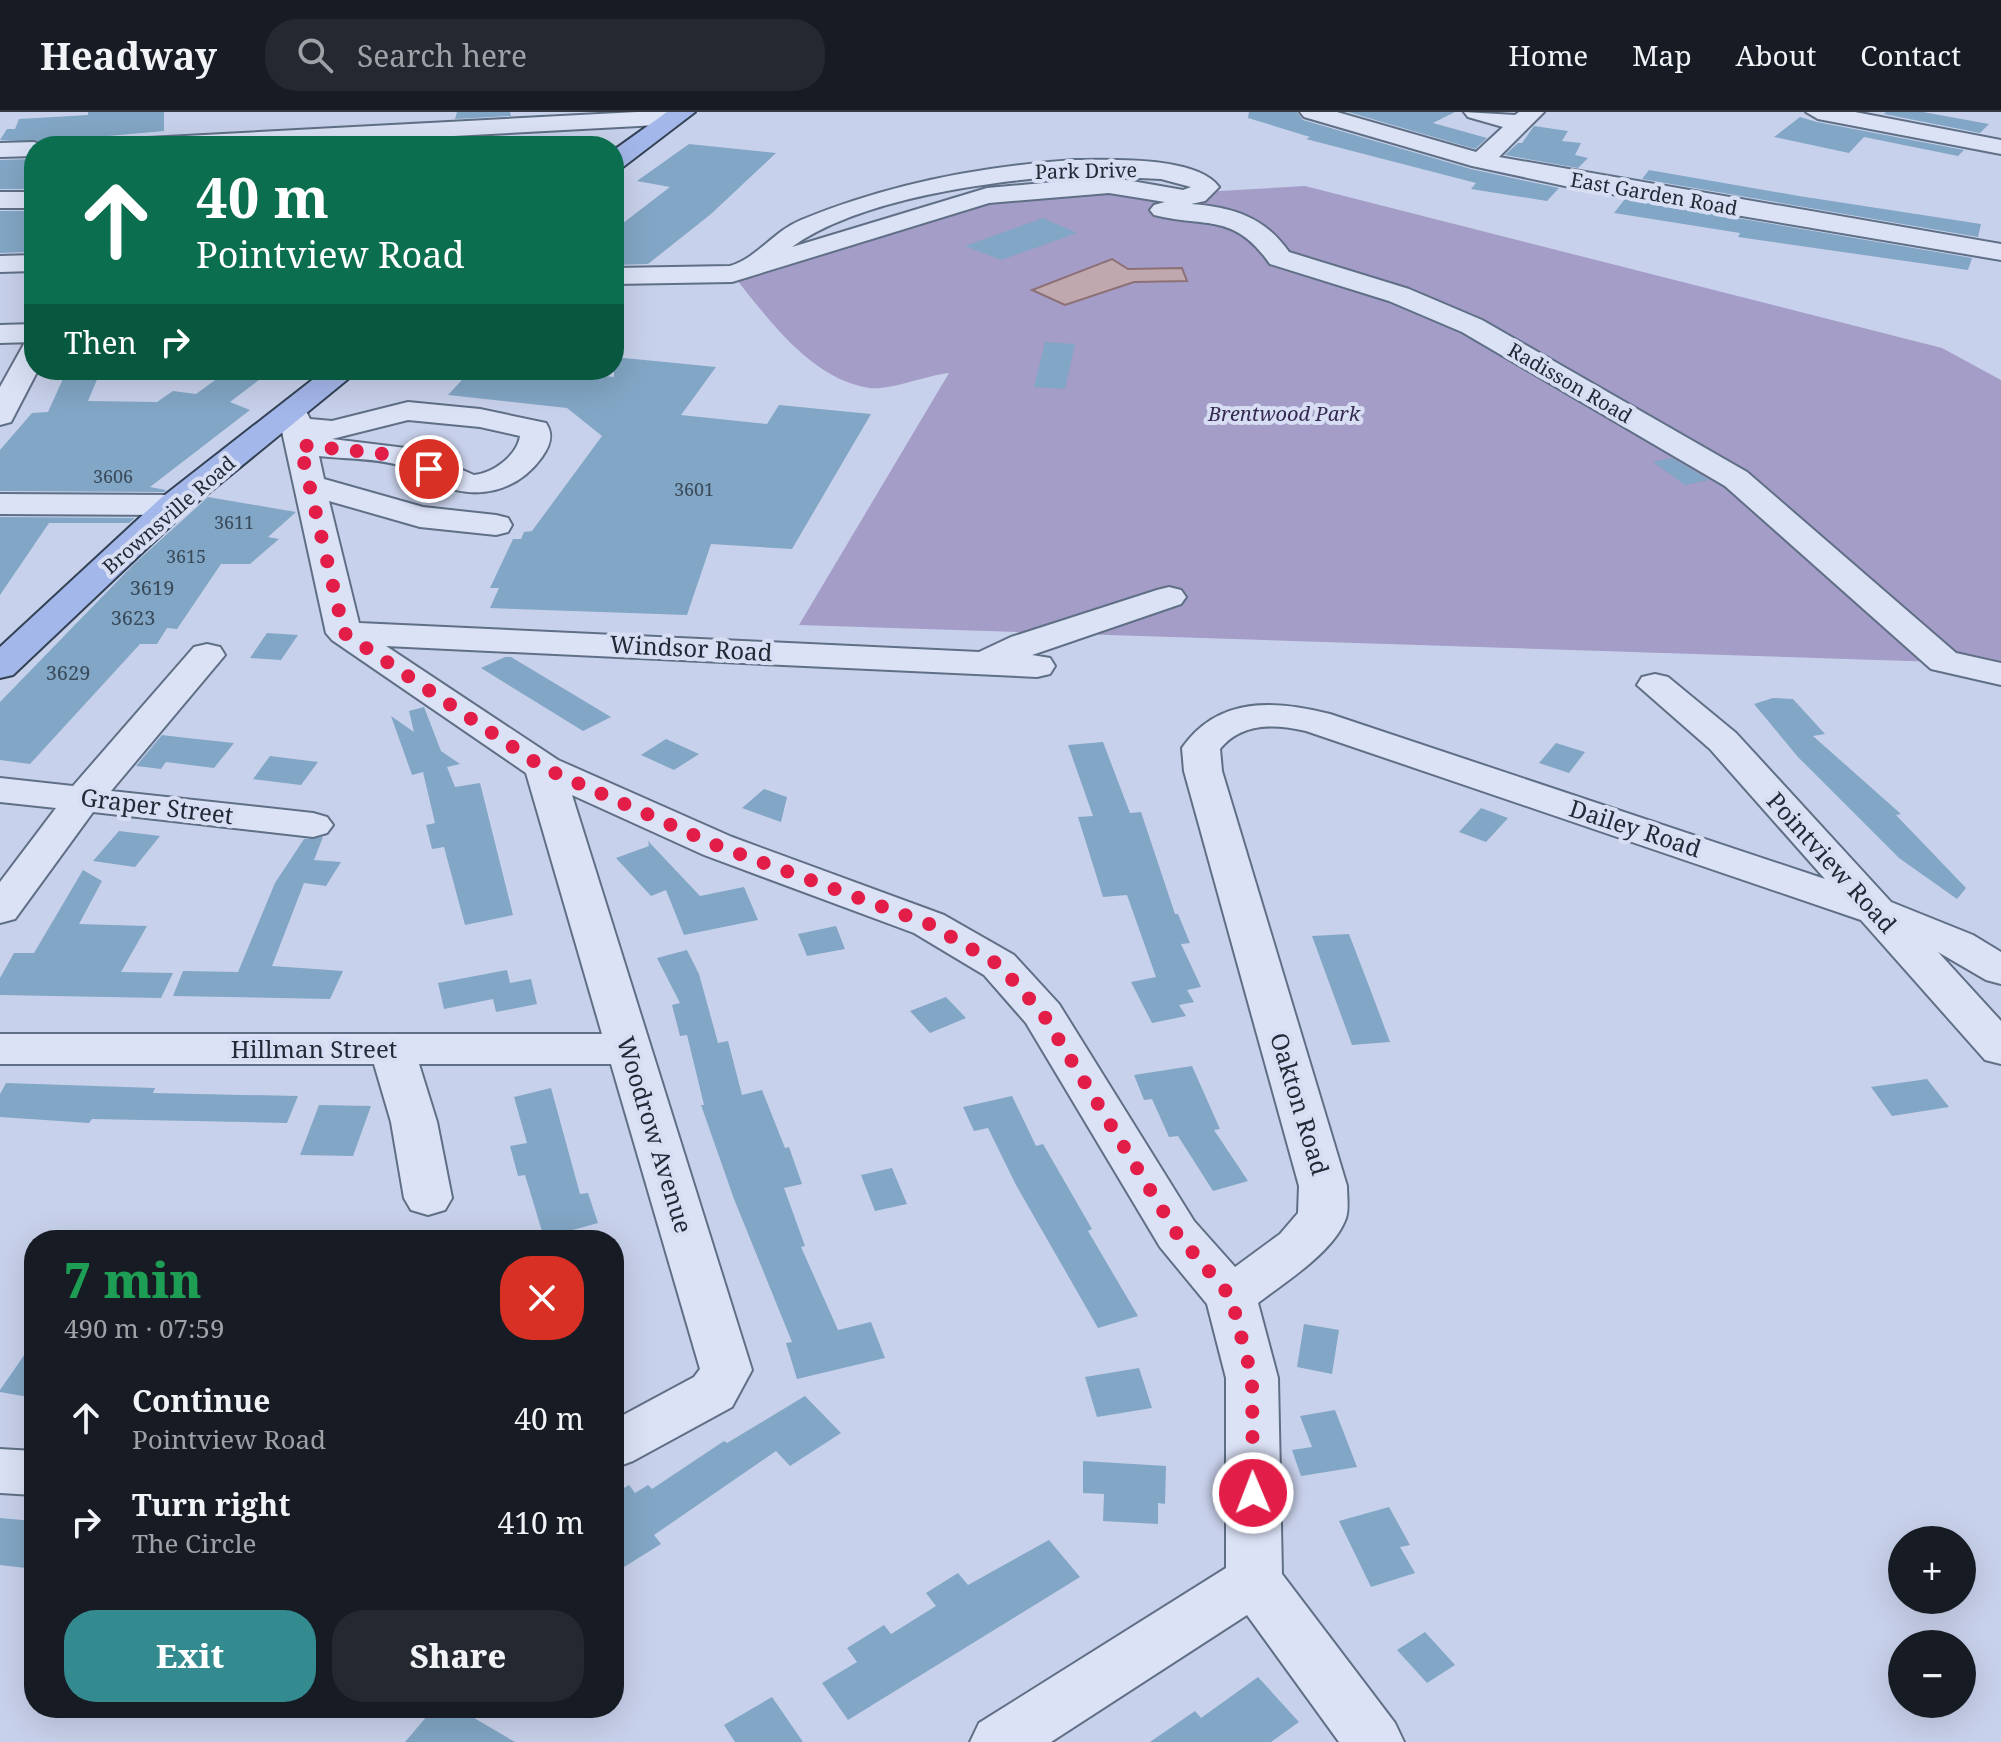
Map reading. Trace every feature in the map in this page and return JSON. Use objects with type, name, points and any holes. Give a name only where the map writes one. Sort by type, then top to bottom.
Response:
[{"type":"main road","points":[[624,155],[680,114]]},
{"type":"main road","name":"Brownsville Road","points":[[0,667],[173,505],[296,428],[336,380]]},
{"type":"street","name":"East Garden Road","points":[[1312,112],[1481,161],[2001,252]]},
{"type":"street","points":[[1476,112],[1526,118]]},
{"type":"street","points":[[1818,112],[2001,147]]},
{"type":"street","points":[[301,136],[680,114]]},
{"type":"street","points":[[1481,161],[1526,118]]},
{"type":"street","points":[[0,150],[24,149]]},
{"type":"street","name":"Park Drive","points":[[624,276],[719,277],[755,267],[987,196],[1093,185],[1131,187],[1169,198],[1183,198],[1196,196],[1206,187],[1194,178],[1123,167],[1078,167],[999,175],[910,195],[814,224],[784,239],[755,267]]},
{"type":"street","name":"Radisson Road","points":[[1093,185],[1117,200],[1246,223],[1269,240],[1279,258],[1386,291],[1472,326],[1736,479],[1944,661],[2001,674]]},
{"type":"street","points":[[0,200],[24,200]]},
{"type":"street","points":[[0,264],[24,263]]},
{"type":"street","points":[[0,334],[24,333]]},
{"type":"street","points":[[0,416],[8,390],[24,365]]},
{"type":"street","points":[[408,411],[517,423],[535,430],[537,441],[529,455],[504,477],[467,483],[442,477],[418,461],[403,456],[296,428],[332,430],[408,411]]},
{"type":"street","points":[[296,428],[344,633],[544,768],[718,846],[929,924],[999,965],[1043,1014],[1177,1234],[1231,1297],[1252,1378],[1254,1580],[1374,1742]]},
{"type":"street","points":[[310,485],[420,517],[496,525]]},
{"type":"street","points":[[0,504],[173,505]]},
{"type":"street","points":[[983,663],[1024,645],[1169,597]]},
{"type":"street","name":"Windsor Road","points":[[344,633],[1037,666]]},
{"type":"street","points":[[0,910],[84,798],[207,655]]},
{"type":"street","name":"Pointview Road","points":[[1655,685],[1723,741],[1870,908],[2001,1049]]},
{"type":"street","name":"Dailey Road","points":[[1260,715],[1291,715],[1317,722],[1870,908],[1958,945],[2001,970]]},
{"type":"street","name":"Oakton Road","points":[[1231,1297],[1297,1247],[1322,1217],[1323,1186],[1203,771],[1201,748],[1210,734],[1223,723],[1260,715]]},
{"type":"street","name":"Woodrow Avenue","points":[[544,768],[726,1370],[713,1392],[624,1441]]},
{"type":"street","name":"Graper Street","points":[[0,790],[313,825]]},
{"type":"street","name":"Hillman Street","points":[[0,1049],[627,1049]]},
{"type":"street","points":[[390,1050],[399,1067],[413,1118],[428,1198]]},
{"type":"street","points":[[0,1471],[24,1472]]},
{"type":"street","points":[[1000,1742],[1254,1580]]},
{"type":"green space","name":"Brentwood Park","points":[[1305,186],[1942,348],[2001,380],[2001,664],[799,625],[949,373],[877,388],[847,382],[827,372],[792,344],[732,274],[987,196],[1131,187],[1203,192]]},
{"type":"shaded area","points":[[1112,259],[1128,269],[1182,268],[1187,281],[1134,282],[1065,305],[1032,290]]},
{"type":"building","points":[[88,112],[164,112],[164,131],[109,136],[24,136],[24,141],[0,140],[7,129],[15,129],[19,119],[88,115]]},
{"type":"building","points":[[457,112],[510,112],[511,116],[455,119]]},
{"type":"building","points":[[1249,112],[1297,112],[1303,120],[1471,169],[1559,188],[1547,201],[1471,189],[1476,183],[1306,139],[1310,137],[1248,118]]},
{"type":"building","points":[[1348,112],[1455,112],[1433,123],[1487,138],[1475,149]]},
{"type":"building","points":[[1923,112],[1989,124],[1980,133],[1884,114]]},
{"type":"building","points":[[1800,117],[1964,150],[1958,156],[1864,137],[1849,153],[1774,137]]},
{"type":"building","points":[[1534,126],[1568,131],[1562,141],[1581,143],[1575,155],[1588,158],[1578,168],[1505,155],[1522,143]]},
{"type":"building","points":[[689,144],[776,153],[711,214],[648,264],[624,265],[624,222],[670,187],[637,181]]},
{"type":"building","points":[[24,159],[24,189],[0,189],[0,160]]},
{"type":"building","points":[[1649,170],[1981,224],[1978,237],[1642,179]]},
{"type":"building","points":[[1625,199],[1972,258],[1968,270],[1738,237],[1740,233],[1614,213]]},
{"type":"building","points":[[0,211],[24,211],[24,252],[0,253]]},
{"type":"building","points":[[1043,218],[1077,233],[1001,260],[965,246]]},
{"type":"building","points":[[1045,342],[1075,344],[1065,389],[1034,387]]},
{"type":"building","points":[[624,358],[716,367],[681,415],[767,424],[779,405],[871,414],[792,549],[711,544],[687,615],[490,608],[499,588],[490,588],[513,539],[521,539],[524,532],[532,531],[602,436],[567,408],[448,395],[462,380],[624,380]]},
{"type":"building","points":[[62,380],[97,380],[88,401],[157,402],[173,391],[196,394],[215,380],[259,380],[230,402],[250,410],[150,487],[166,490],[164,492],[0,491],[0,450],[32,413],[48,412]]},
{"type":"building","points":[[1672,458],[1709,480],[1685,485],[1653,462]]},
{"type":"building","points":[[208,497],[296,512],[268,537],[279,539],[250,564],[221,564],[177,629],[167,628],[157,644],[140,644],[30,764],[0,760],[0,702],[134,564]]},
{"type":"building","points":[[0,517],[135,518],[129,523],[49,523],[0,595]]},
{"type":"building","points":[[267,633],[298,635],[281,660],[250,658]]},
{"type":"building","points":[[511,657],[611,717],[583,731],[481,668]]},
{"type":"building","points":[[1773,698],[1793,699],[1825,734],[1813,736],[1901,814],[1896,815],[1966,888],[1957,899],[1899,858],[1798,757],[1754,704]]},
{"type":"building","points":[[424,707],[441,751],[460,764],[447,767],[455,787],[480,783],[513,915],[465,925],[444,847],[432,849],[426,825],[435,823],[423,772],[412,775],[391,716],[414,732],[409,711]]},
{"type":"building","points":[[162,735],[234,743],[214,768],[166,762],[161,769],[136,766]]},
{"type":"building","points":[[666,739],[699,754],[674,770],[641,755]]},
{"type":"building","points":[[1103,742],[1130,813],[1141,812],[1175,914],[1178,914],[1190,943],[1181,944],[1201,987],[1187,990],[1194,1002],[1179,1005],[1186,1016],[1152,1023],[1131,982],[1156,977],[1127,895],[1103,897],[1078,817],[1093,816],[1068,745]]},
{"type":"building","points":[[1556,743],[1585,752],[1569,773],[1539,763]]},
{"type":"building","points":[[270,756],[318,762],[301,785],[253,779]]},
{"type":"building","points":[[764,789],[787,797],[781,822],[742,808]]},
{"type":"building","points":[[1481,808],[1508,818],[1486,842],[1459,832]]},
{"type":"building","points":[[119,831],[160,836],[135,867],[93,861]]},
{"type":"building","points":[[323,837],[314,860],[341,862],[326,886],[304,883],[272,966],[343,971],[330,999],[173,996],[183,971],[238,972],[275,883],[304,839]]},
{"type":"building","points":[[648,841],[700,896],[744,887],[758,920],[684,935],[666,890],[651,896],[616,858],[649,846]]},
{"type":"building","points":[[83,870],[102,881],[79,924],[147,926],[121,972],[173,973],[161,998],[0,995],[0,978],[14,953],[34,953]]},
{"type":"building","points":[[836,926],[845,949],[807,956],[798,934]]},
{"type":"building","points":[[1349,934],[1390,1042],[1352,1045],[1312,936]]},
{"type":"building","points":[[687,950],[699,974],[718,1043],[728,1041],[742,1095],[762,1090],[785,1148],[789,1147],[802,1184],[784,1188],[805,1246],[801,1247],[838,1330],[871,1322],[885,1358],[797,1379],[786,1343],[792,1342],[734,1199],[701,1105],[704,1105],[687,1035],[680,1036],[672,1005],[680,1003],[657,958]]},
{"type":"building","points":[[507,970],[510,983],[531,979],[537,1004],[496,1012],[493,999],[444,1009],[438,983]]},
{"type":"building","points":[[946,997],[966,1018],[930,1033],[910,1011]]},
{"type":"building","points":[[1192,1066],[1220,1129],[1214,1130],[1248,1181],[1213,1191],[1178,1136],[1169,1137],[1152,1099],[1144,1100],[1134,1075]]},
{"type":"building","points":[[1927,1079],[1949,1107],[1892,1116],[1871,1087]]},
{"type":"building","points":[[6,1083],[155,1088],[153,1093],[298,1096],[287,1123],[92,1119],[89,1123],[0,1117],[0,1094]]},
{"type":"building","points":[[551,1088],[580,1194],[588,1193],[598,1223],[573,1230],[542,1230],[525,1175],[518,1176],[510,1146],[527,1143],[514,1097]]},
{"type":"building","points":[[1012,1096],[1036,1146],[1043,1144],[1092,1229],[1088,1231],[1138,1316],[1098,1328],[1016,1185],[988,1128],[974,1131],[963,1107]]},
{"type":"building","points":[[319,1105],[371,1106],[353,1156],[300,1155]]},
{"type":"building","points":[[892,1168],[907,1204],[875,1211],[861,1175]]},
{"type":"building","points":[[1304,1324],[1339,1330],[1332,1374],[1297,1367]]},
{"type":"building","points":[[24,1355],[24,1396],[0,1390]]},
{"type":"building","points":[[1139,1368],[1152,1408],[1097,1417],[1085,1377]]},
{"type":"building","points":[[805,1396],[841,1433],[790,1466],[776,1451],[654,1535],[661,1544],[624,1567],[624,1488],[629,1485],[635,1493],[648,1485],[652,1489],[724,1441],[727,1443]]},
{"type":"building","points":[[1335,1410],[1357,1467],[1301,1476],[1292,1450],[1312,1447],[1300,1416]]},
{"type":"building","points":[[1083,1461],[1166,1466],[1165,1504],[1158,1503],[1158,1524],[1103,1521],[1104,1494],[1083,1493]]},
{"type":"building","points":[[1389,1507],[1410,1545],[1400,1547],[1415,1573],[1371,1587],[1339,1521]]},
{"type":"building","points":[[0,1518],[24,1520],[24,1568],[0,1565]]},
{"type":"building","points":[[1049,1540],[1080,1577],[848,1720],[822,1683],[857,1662],[847,1648],[884,1625],[891,1634],[936,1606],[926,1593],[958,1573],[968,1585]]},
{"type":"building","points":[[1425,1632],[1455,1665],[1427,1683],[1397,1650]]},
{"type":"building","points":[[1258,1677],[1299,1722],[1271,1742],[1150,1742],[1195,1711],[1201,1718]]},
{"type":"building","points":[[772,1697],[803,1742],[735,1742],[724,1725]]},
{"type":"building","points":[[425,1718],[474,1718],[515,1742],[405,1742]]},
{"type":"route","points":[[429,469],[403,456],[300,445],[344,633],[544,768],[718,846],[929,924],[999,965],[1043,1014],[1177,1234],[1231,1297],[1252,1378],[1253,1493]]}]
